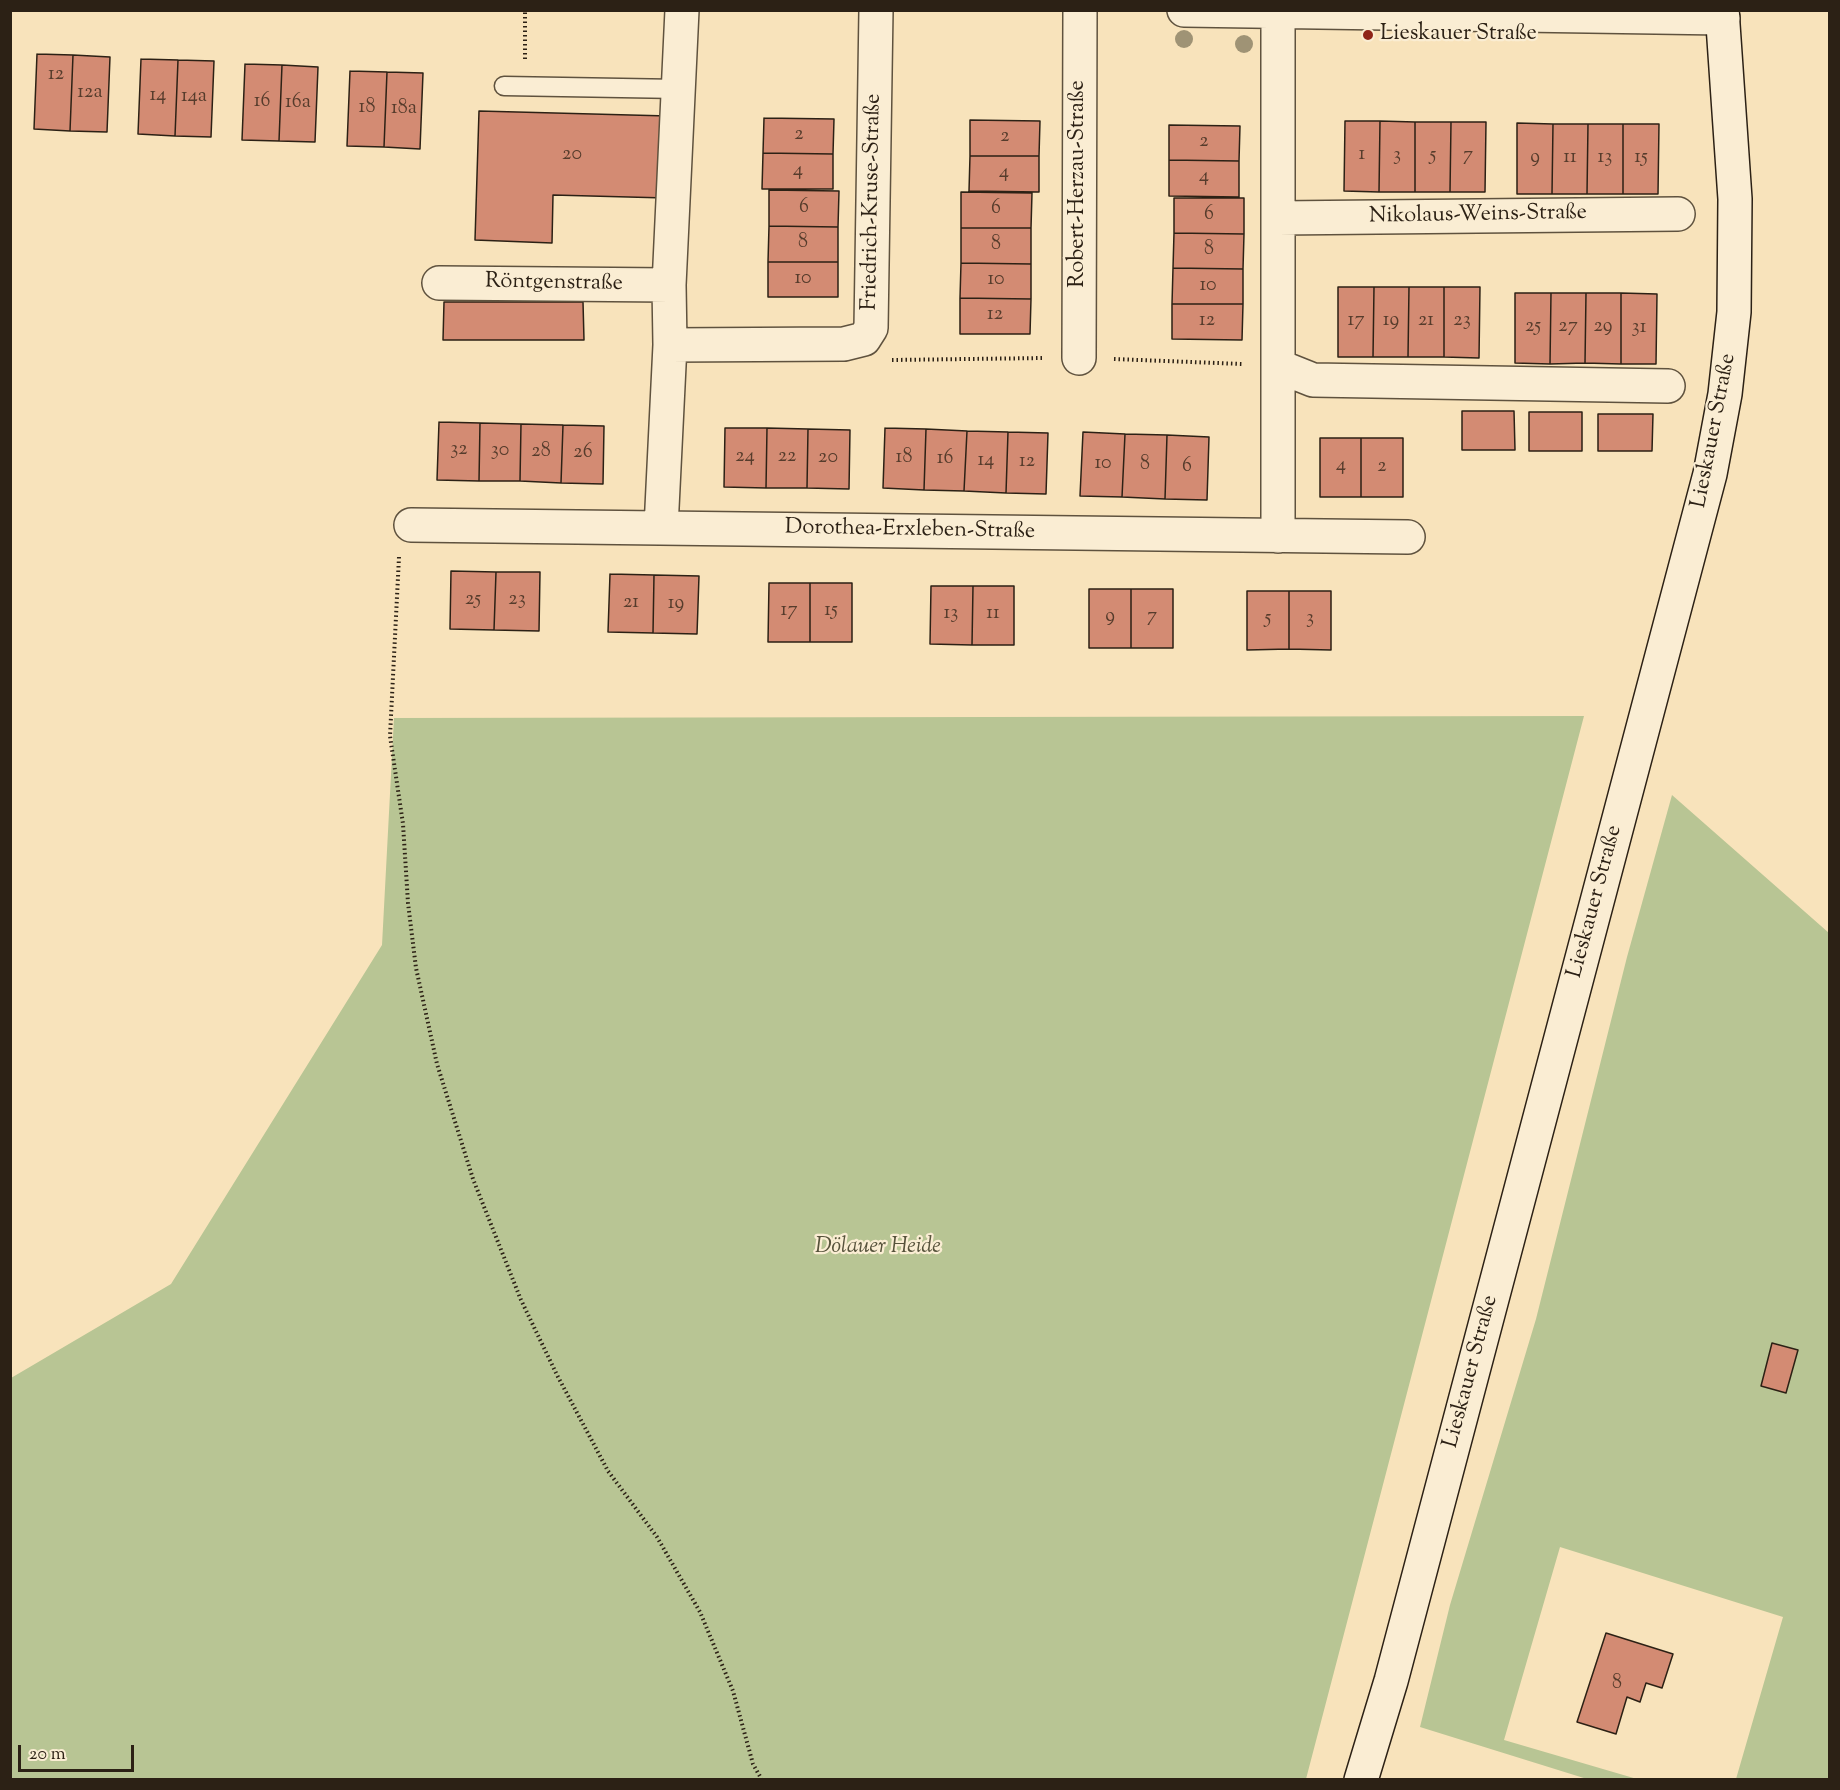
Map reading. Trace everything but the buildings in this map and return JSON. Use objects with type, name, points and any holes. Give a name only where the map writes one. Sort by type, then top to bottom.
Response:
[{"type":"street","points":[[661,528],[670,345],[669,285],[682,10]]},
{"type":"street","name":"Friedrich-Kruse-Straße","points":[[670,345],[844,344],[864,339],[871,328],[876,10]]},
{"type":"street","name":"Robert-Herzau-Straße","points":[[1078,358],[1080,10]]},
{"type":"street","points":[[1184,10],[1723,14]]},
{"type":"street","points":[[1278,11],[1278,536]]},
{"type":"street","name":"Lieskauer Straße","points":[[1361,1779],[1390,1681],[1710,474],[1725,394],[1734,312],[1735,199],[1723,14]]},
{"type":"street","name":"Nikolaus-Weins-Straße","points":[[1278,218],[1677,214]]},
{"type":"street","name":"Röntgenstraße","points":[[439,283],[669,285]]},
{"type":"street","points":[[1278,366],[1312,380],[1668,386]]},
{"type":"street","name":"Dorothea-Erxleben-Straße","points":[[411,525],[1408,537]]},
{"type":"lane","points":[[504,86],[680,89]]},
{"type":"path","points":[[524,86],[525,10]]},
{"type":"path","points":[[411,525],[400,529],[390,736],[403,824],[408,903],[416,968],[437,1064],[473,1179],[521,1300],[556,1375],[608,1471],[657,1537],[700,1612],[733,1691],[753,1764],[762,1779]]},
{"type":"green space","name":"Dölauer Heide","points":[[1584,716],[1306,1779],[11,1779],[11,1378],[171,1284],[382,945],[394,718]]},
{"type":"green space","points":[[1672,795],[1829,933],[1829,1779],[1736,1779],[1783,1617],[1560,1547],[1504,1740],[1637,1779],[1587,1779],[1420,1727],[1450,1605],[1536,1319],[1627,957]]},
{"type":"place","name":"Lieskauer Straße","points":[[1368,35]]}]
